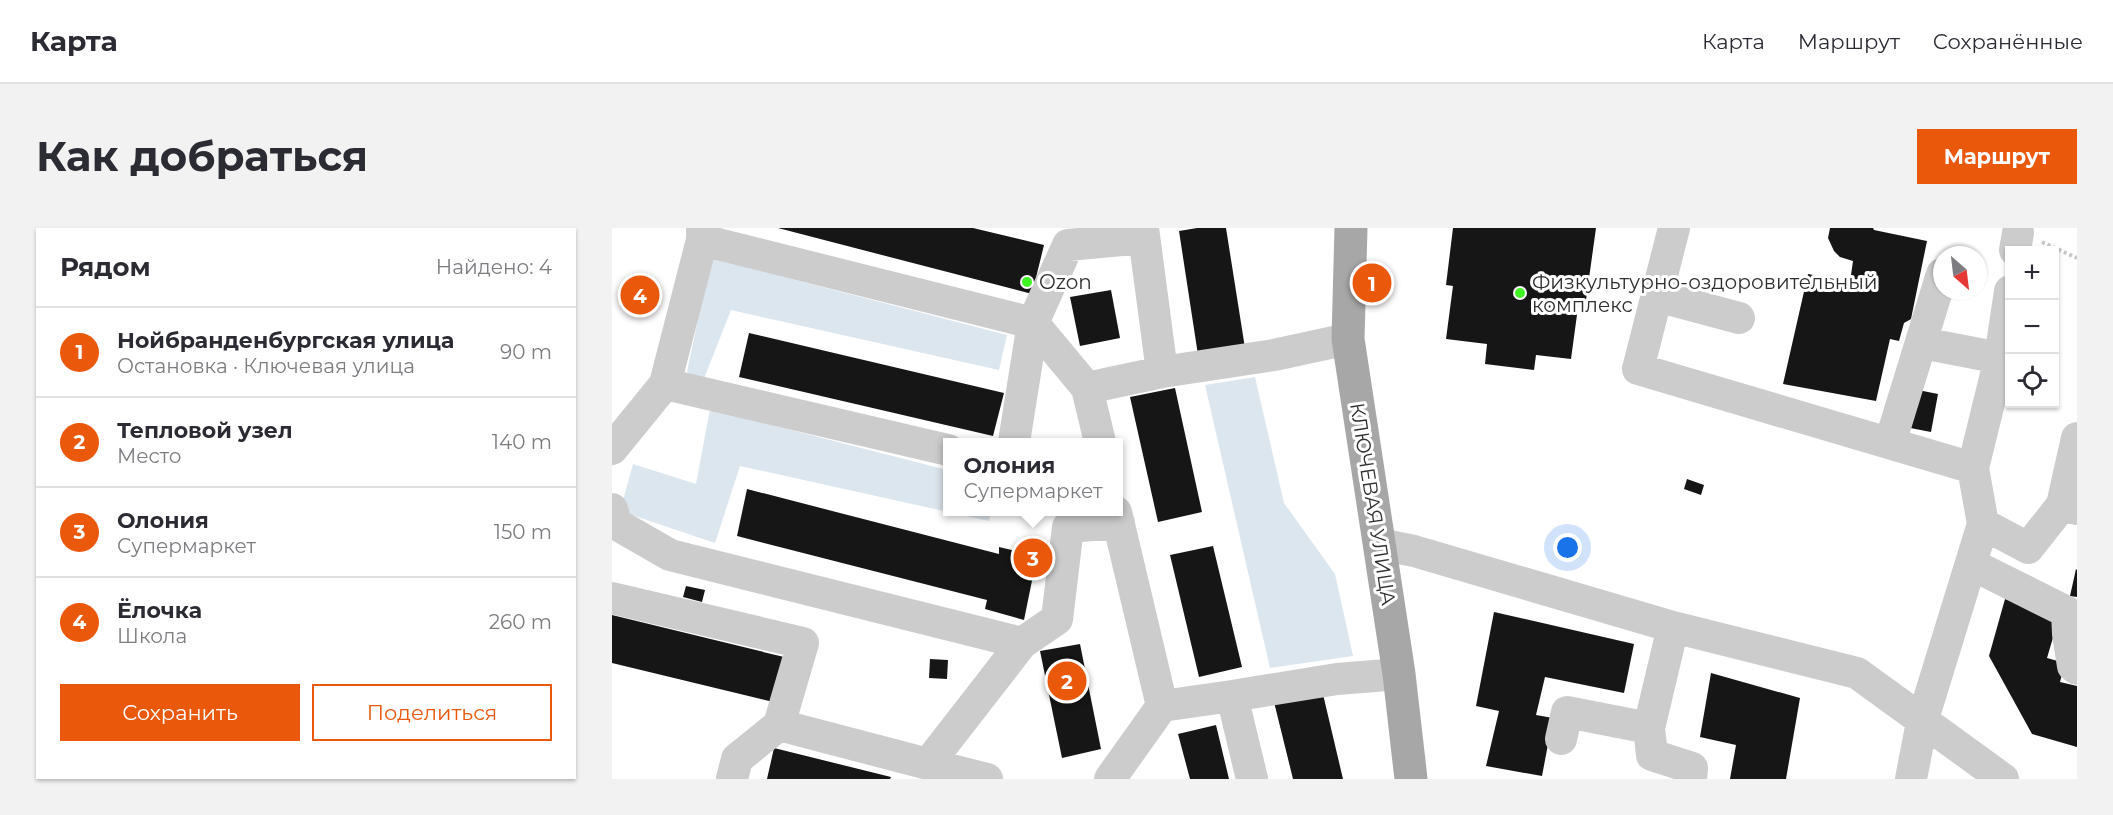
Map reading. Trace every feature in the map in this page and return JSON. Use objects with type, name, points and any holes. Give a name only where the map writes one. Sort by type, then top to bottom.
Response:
[{"type":"main road","name":"КЛЮЧЕВАЯ УЛИЦА","points":[[1351,228],[1348,339],[1399,674],[1411,779]]},
{"type":"lane","points":[[1674,228],[1638,369],[1974,468]]},
{"type":"lane","points":[[1015,438],[1033,323],[1068,245],[1144,233],[1162,372]]},
{"type":"lane","points":[[612,449],[665,384],[702,234],[1033,323],[1087,388],[1099,438]]},
{"type":"lane","points":[[1657,296],[1739,318]]},
{"type":"lane","points":[[1890,443],[1934,300]]},
{"type":"lane","points":[[1911,779],[1923,722],[1983,524],[1974,468],[2000,358],[2009,300]]},
{"type":"lane","points":[[1087,388],[1162,372],[1274,355],[1348,339]]},
{"type":"lane","points":[[1922,343],[2000,358]]},
{"type":"lane","points":[[665,384],[943,449]]},
{"type":"lane","points":[[1983,524],[2028,548],[2069,507],[2077,438]]},
{"type":"lane","points":[[612,509],[616,524],[669,555],[1022,643]]},
{"type":"lane","points":[[928,764],[1022,643],[1057,619],[1061,520],[1118,518],[1162,706]]},
{"type":"lane","points":[[1379,544],[1414,551],[1673,627],[1857,673],[2003,779]]},
{"type":"lane","points":[[1971,564],[2067,612],[2073,633],[2073,666],[2077,669]]},
{"type":"lane","points":[[612,598],[803,643],[779,726],[738,759],[732,779]]},
{"type":"lane","points":[[1673,627],[1649,728],[1652,755],[1692,768],[1691,779]]},
{"type":"lane","points":[[1110,779],[1162,706],[1337,679],[1399,674]]},
{"type":"lane","points":[[1232,696],[1252,779]]},
{"type":"lane","points":[[1561,738],[1567,712],[1649,728]]},
{"type":"lane","points":[[779,726],[987,779]]},
{"type":"shaded area","points":[[711,258],[1007,335],[999,370],[731,310],[703,381],[687,372]]},
{"type":"shaded area","points":[[1255,377],[1284,503],[1335,574],[1353,656],[1270,668],[1205,385]]},
{"type":"shaded area","points":[[710,409],[943,469],[943,511],[740,466],[715,543],[620,511],[633,464],[696,484]]},
{"type":"shaded area","points":[[966,516],[990,516],[989,521]]},
{"type":"building","points":[[778,228],[973,228],[1044,245],[1032,294]]},
{"type":"building","points":[[1197,228],[1226,228],[1245,348],[1198,355],[1179,231]]},
{"type":"building","name":"Физкультурно-оздоровительный комплекс","points":[[1453,228],[1596,228],[1586,300],[1579,300],[1571,359],[1536,355],[1534,370],[1485,364],[1487,344],[1446,339],[1453,286],[1446,285]]},
{"type":"building","points":[[1830,228],[1873,228],[1927,241],[1911,319],[1904,323],[1899,341],[1890,339],[1876,401],[1783,384],[1808,274],[1850,282],[1853,261],[1840,257],[1834,251],[1828,238]]},
{"type":"building","points":[[1111,290],[1120,338],[1080,346],[1070,297]]},
{"type":"building","points":[[749,333],[1004,393],[993,436],[739,377]]},
{"type":"building","points":[[1175,388],[1202,512],[1158,522],[1130,397]]},
{"type":"building","points":[[1913,389],[1938,394],[1931,432],[1905,427]]},
{"type":"building","points":[[1687,479],[1704,485],[1701,495],[1684,489]]},
{"type":"building","points":[[747,489],[999,554],[999,547],[1037,556],[1024,620],[985,609],[987,600],[737,536]]},
{"type":"building","points":[[1213,546],[1242,667],[1199,677],[1170,555]]},
{"type":"building","points":[[2077,570],[2077,597],[2070,596]]},
{"type":"building","points":[[686,586],[705,590],[702,602],[683,597]]},
{"type":"building","points":[[2005,599],[2060,614],[2047,658],[2065,663],[2060,682],[2077,686],[2077,747],[2032,734],[1989,656]]},
{"type":"building","points":[[1494,612],[1634,644],[1624,693],[1545,677],[1536,715],[1553,718],[1542,776],[1486,766],[1499,711],[1476,706]]},
{"type":"building","points":[[612,615],[784,657],[773,702],[612,663]]},
{"type":"building","points":[[1080,644],[1101,749],[1062,758],[1040,651]]},
{"type":"building","points":[[930,659],[948,660],[947,679],[929,678]]},
{"type":"building","points":[[1711,673],[1800,698],[1786,779],[1730,779],[1736,745],[1700,737]]},
{"type":"building","points":[[1322,690],[1343,779],[1293,779],[1274,702]]},
{"type":"building","points":[[1216,725],[1229,779],[1190,779],[1178,734]]},
{"type":"building","points":[[774,748],[891,777],[890,779],[767,779]]},
{"type":"place","name":"Ozon","points":[[1027,282]]},
{"type":"place","name":"Нойбранденбургская улица","points":[[1372,283]]},
{"type":"place","name":"Физкультурно-оздоровительный комплекс","points":[[1520,293]]},
{"type":"place","name":"Ёлочка","points":[[640,295]]},
{"type":"place","name":"Олония","points":[[1033,558]]},
{"type":"place","name":"Тепловой узел","points":[[1067,681]]}]
